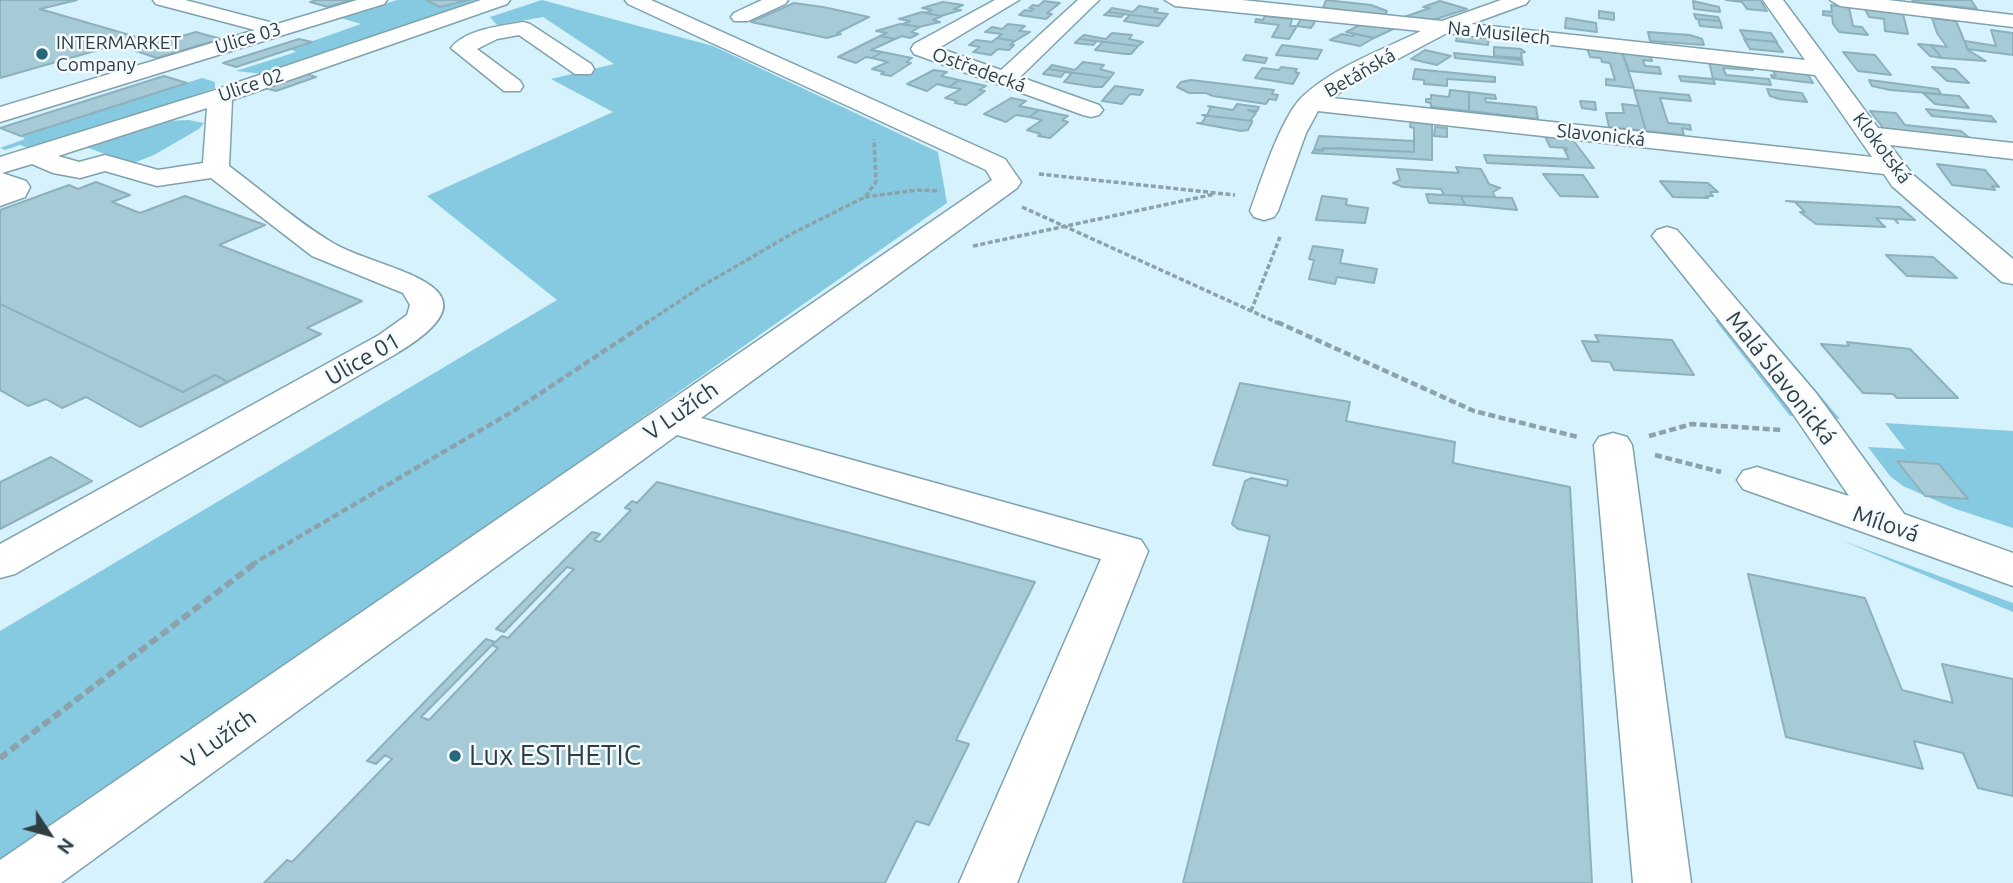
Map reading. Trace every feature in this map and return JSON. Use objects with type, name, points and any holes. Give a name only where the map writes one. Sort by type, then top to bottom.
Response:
[{"type":"street","points":[[163,0],[277,30]]},
{"type":"street","name":"Ulice 03","points":[[0,115],[376,0]]},
{"type":"street","name":"Ulice 02","points":[[0,166],[234,91],[500,0]]},
{"type":"street","points":[[635,0],[996,165],[1006,196]]},
{"type":"street","points":[[741,17],[778,0]]},
{"type":"street","name":"Ostředecká","points":[[1009,0],[922,49],[1091,110]]},
{"type":"street","points":[[1004,79],[1089,0]]},
{"type":"street","name":"Na Musilech","points":[[1175,0],[1293,5],[1444,27],[1823,69]]},
{"type":"street","name":"Betáňská","points":[[1267,201],[1293,133],[1310,103],[1350,75],[1444,27],[1519,0]]},
{"type":"street","name":"Klokotská","points":[[1773,0],[1897,173],[2013,275]]},
{"type":"street","points":[[1840,0],[2013,21]]},
{"type":"street","points":[[449,17],[491,34]]},
{"type":"street","points":[[512,86],[462,48],[491,34],[523,27],[583,69]]},
{"type":"street","points":[[32,155],[62,167],[80,170],[105,163],[157,178],[216,169],[234,91],[168,63]]},
{"type":"street","name":"Slavonická","points":[[1310,103],[1897,173]]},
{"type":"street","points":[[1870,135],[2013,151]]},
{"type":"street","name":"Ulice 01","points":[[0,563],[382,348],[416,326],[424,317],[427,307],[425,297],[414,286],[323,250],[216,169]]},
{"type":"street","points":[[0,181],[16,187],[15,191],[0,198]]},
{"type":"street","name":"V Lužích","points":[[15,883],[667,420],[1006,196]]},
{"type":"street","name":"Malá Slavonická","points":[[1667,236],[1821,425],[1889,524]]},
{"type":"street","points":[[667,420],[1126,551],[988,883]]},
{"type":"street","points":[[1613,445],[1662,883]]},
{"type":"street","name":"Mílová","points":[[1758,480],[1889,524],[2013,570]]},
{"type":"path","points":[[865,197],[876,182],[874,124],[867,106]]},
{"type":"path","points":[[1006,196],[1043,173],[1220,193],[1267,201]]},
{"type":"path","points":[[0,758],[250,566],[515,410],[702,286],[795,232],[865,197],[918,190],[1006,196],[1066,228],[1474,411],[1758,480]]},
{"type":"path","points":[[1066,228],[1220,193]]},
{"type":"path","points":[[1613,445],[1692,424],[1778,431],[1821,425]]},
{"type":"shaded area","points":[[397,0],[489,0],[264,74],[236,71],[296,52],[290,49],[361,24],[341,18]]},
{"type":"shaded area","points":[[542,0],[713,46],[938,152],[947,203],[0,870],[0,631],[557,300],[427,196],[613,112],[551,79],[614,64],[543,17],[497,25],[490,17]]},
{"type":"shaded area","points":[[202,78],[215,82],[215,88],[34,150],[20,145],[5,150],[0,148],[25,139],[21,136]]},
{"type":"shaded area","points":[[189,120],[204,123],[199,129],[154,155],[131,164],[81,145],[165,121]]},
{"type":"shaded area","points":[[1715,320],[1759,323],[1840,419],[1790,416]]},
{"type":"shaded area","points":[[1885,423],[2013,431],[2013,528],[1953,508],[1903,486],[1890,476],[1868,447],[1905,449]],"holes":[[[1898,461],[1939,464],[1967,499]]]},
{"type":"shaded area","points":[[1843,541],[2013,603],[2013,612]]},
{"type":"building","points":[[0,0],[77,0],[40,9],[140,38],[0,78]]},
{"type":"building","points":[[351,0],[328,7],[310,2]]},
{"type":"building","points":[[426,0],[469,0],[440,7]]},
{"type":"building","points":[[1326,0],[1371,5],[1387,11],[1385,15],[1323,8]]},
{"type":"building","points":[[1726,0],[1760,0],[1767,11],[1747,9],[1742,2]]},
{"type":"building","points":[[1912,0],[1971,0],[1977,9],[1914,2]]},
{"type":"building","points":[[1044,1],[1060,3],[1047,13],[1052,14],[1046,19],[1019,15],[1025,10],[1031,11],[1034,9],[1029,8]]},
{"type":"building","points":[[1440,1],[1467,9],[1433,20],[1404,17],[1430,8],[1423,7]]},
{"type":"building","points":[[1693,1],[1719,7],[1720,12],[1694,9]]},
{"type":"building","points":[[943,2],[963,5],[954,9],[961,10],[941,16],[925,13],[932,10],[922,8]]},
{"type":"building","points":[[794,3],[869,17],[837,33],[841,34],[827,38],[751,22]]},
{"type":"building","points":[[1831,5],[1849,7],[1853,26],[1862,27],[1868,35],[1839,32],[1833,24],[1832,16],[1823,15],[1823,11],[1832,12]]},
{"type":"building","points":[[1139,6],[1158,9],[1154,12],[1168,14],[1164,19],[1108,12],[1112,8],[1133,12]]},
{"type":"building","points":[[1865,9],[1903,14],[1908,34],[1885,31],[1884,19],[1869,17]]},
{"type":"building","points":[[1599,11],[1614,13],[1614,20],[1599,18]]},
{"type":"building","points":[[922,12],[942,16],[933,20],[940,22],[919,27],[903,24],[910,21],[899,19]]},
{"type":"building","points":[[1108,12],[1124,14],[1121,17],[1104,15]]},
{"type":"building","points":[[1124,14],[1164,19],[1158,26],[1124,21],[1130,15]]},
{"type":"building","points":[[1694,14],[1718,17],[1720,21],[1696,19]]},
{"type":"building","points":[[1303,15],[1318,17],[1311,28],[1297,26]]},
{"type":"building","points":[[1265,16],[1292,19],[1290,26],[1297,26],[1289,39],[1272,37],[1279,25],[1255,22],[1256,19],[1263,20]]},
{"type":"building","points":[[1566,18],[1596,23],[1597,32],[1565,28]]},
{"type":"building","points":[[1932,18],[1956,21],[1968,50],[1986,61],[1942,58],[1931,45],[1947,47],[1937,33]]},
{"type":"building","points":[[1698,19],[1720,21],[1722,28],[1700,26]]},
{"type":"building","points":[[900,24],[920,27],[911,32],[918,34],[910,38],[902,36],[895,39],[880,36],[887,33],[876,31]]},
{"type":"building","points":[[1008,24],[1025,26],[1019,31],[1030,32],[1015,41],[997,38],[1002,34],[985,32],[992,27],[1002,29]]},
{"type":"building","points":[[1362,24],[1393,29],[1374,38],[1346,32]]},
{"type":"building","points":[[1740,30],[1771,33],[1777,42],[1745,39]]},
{"type":"building","points":[[1991,30],[2013,33],[2013,55],[1967,49],[1965,41],[1996,46]]},
{"type":"building","points":[[196,32],[221,39],[157,58],[133,50]]},
{"type":"building","points":[[1648,32],[1690,35],[1702,39],[1704,45],[1650,41]]},
{"type":"building","points":[[1112,33],[1132,35],[1129,39],[1143,42],[1138,46],[1079,39],[1084,35],[1106,39]]},
{"type":"building","points":[[1458,33],[1489,36],[1488,45],[1456,41]]},
{"type":"building","points":[[1342,34],[1374,38],[1360,46],[1330,40]]},
{"type":"building","points":[[880,36],[895,39],[871,50],[882,52],[872,58],[866,57],[856,63],[838,57]]},
{"type":"building","points":[[997,38],[1015,41],[1010,45],[1014,45],[1009,50],[998,49],[991,55],[973,52],[980,47],[969,45],[976,40],[992,42]]},
{"type":"building","points":[[299,39],[312,42],[236,67],[223,63]]},
{"type":"building","points":[[1079,39],[1097,41],[1093,45],[1075,43]]},
{"type":"building","points":[[1744,39],[1776,42],[1783,52],[1750,49]]},
{"type":"building","points":[[1100,41],[1138,46],[1131,54],[1095,50],[1103,42]]},
{"type":"building","points":[[1918,44],[1931,45],[1942,58],[1930,56]]},
{"type":"building","points":[[1282,45],[1322,50],[1317,59],[1276,55]]},
{"type":"building","points":[[1494,47],[1521,49],[1525,52],[1521,53],[1522,58],[1494,56]]},
{"type":"building","points":[[1587,48],[1622,52],[1634,88],[1606,85],[1606,79],[1615,80],[1610,63],[1602,62],[1601,58],[1590,57]]},
{"type":"building","points":[[1425,50],[1451,56],[1437,65],[1411,59]]},
{"type":"building","points":[[882,52],[912,58],[906,62],[911,63],[891,76],[881,74],[884,72],[872,69],[888,62],[872,58]]},
{"type":"building","points":[[1622,52],[1650,55],[1652,61],[1643,60],[1645,66],[1659,67],[1661,74],[1629,71]]},
{"type":"building","points":[[1843,52],[1875,55],[1891,75],[1858,71]]},
{"type":"building","points":[[1454,53],[1522,60],[1523,65],[1455,58]]},
{"type":"building","points":[[1246,55],[1267,58],[1265,63],[1243,60]]},
{"type":"building","points":[[1709,61],[1751,66],[1753,70],[1723,68],[1726,75],[1769,79],[1771,85],[1713,79]]},
{"type":"building","points":[[1083,62],[1104,65],[1100,69],[1114,73],[1110,78],[1048,69],[1052,65],[1075,70]]},
{"type":"building","points":[[1281,67],[1297,69],[1295,72],[1299,73],[1293,84],[1255,78],[1262,68],[1279,70]]},
{"type":"building","points":[[1932,67],[1955,69],[1969,83],[1947,81]]},
{"type":"building","points":[[1048,69],[1110,78],[1102,87],[1095,87],[1064,82],[1072,73],[1065,72],[1061,77],[1043,74]]},
{"type":"building","points":[[1415,69],[1495,77],[1495,82],[1447,79],[1447,86],[1424,84],[1424,80],[1413,79]]},
{"type":"building","points":[[1772,69],[1807,73],[1813,83],[1772,78],[1771,75],[1776,76]]},
{"type":"building","points":[[934,70],[947,72],[941,76],[959,80],[949,87],[937,84],[927,91],[907,84]]},
{"type":"building","points":[[302,73],[316,77],[276,91],[261,87]]},
{"type":"building","points":[[164,76],[187,83],[21,136],[0,128]]},
{"type":"building","points":[[1679,76],[1713,79],[1715,84],[1681,81]]},
{"type":"building","points":[[959,80],[986,86],[979,90],[985,91],[966,105],[945,98],[961,89],[949,87]]},
{"type":"building","points":[[1191,80],[1274,90],[1272,94],[1278,95],[1276,100],[1269,99],[1266,104],[1206,93],[1189,93],[1177,87],[1181,82]]},
{"type":"building","points":[[1869,80],[1938,89],[1941,94],[1890,90],[1872,86]]},
{"type":"building","points":[[1115,86],[1143,90],[1140,95],[1130,94],[1122,104],[1102,101]]},
{"type":"building","points":[[1767,89],[1802,93],[1807,102],[1779,99],[1770,96]]},
{"type":"building","points":[[1450,90],[1469,92],[1469,111],[1431,107],[1431,103],[1426,102],[1426,99],[1431,99],[1431,95],[1449,97]]},
{"type":"building","points":[[1634,90],[1689,95],[1691,101],[1660,98],[1668,123],[1690,125],[1691,130],[1682,128],[1684,135],[1646,131]]},
{"type":"building","points":[[1469,92],[1495,95],[1496,99],[1485,98],[1486,102],[1536,107],[1538,119],[1469,111]]},
{"type":"building","points":[[1923,93],[1959,96],[1969,108],[1935,104]]},
{"type":"building","points":[[1011,98],[1026,101],[1019,106],[1039,110],[1029,117],[1016,115],[1006,122],[984,114]]},
{"type":"building","points":[[1580,101],[1595,102],[1596,110],[1582,108]]},
{"type":"building","points":[[1237,104],[1259,107],[1257,111],[1248,110],[1256,113],[1250,121],[1202,115],[1207,115],[1211,107],[1208,106],[1233,110]]},
{"type":"building","points":[[1622,104],[1639,106],[1646,131],[1609,127],[1606,113],[1624,113]]},
{"type":"building","points":[[1926,109],[1991,116],[1996,122],[1932,116]]},
{"type":"building","points":[[1039,110],[1068,116],[1062,120],[1068,122],[1050,138],[1038,136],[1041,134],[1027,130],[1042,120],[1029,117]]},
{"type":"building","points":[[1870,111],[1896,113],[1905,125],[1961,131],[1971,139],[1884,129]]},
{"type":"building","points":[[1202,115],[1252,122],[1248,130],[1241,131],[1197,123],[1202,123],[1206,116]]},
{"type":"building","points":[[1411,121],[1432,124],[1432,160],[1312,153],[1314,150],[1323,151],[1323,148],[1414,152],[1414,128],[1410,127]]},
{"type":"building","points":[[1435,127],[1447,128],[1447,137],[1434,136]]},
{"type":"building","points":[[1319,136],[1414,141],[1414,152],[1337,148],[1314,150]]},
{"type":"building","points":[[1545,136],[1573,140],[1594,168],[1487,163],[1484,155],[1569,159],[1564,149],[1567,150],[1566,148],[1550,147]]},
{"type":"building","points":[[1937,164],[1985,170],[1999,187],[1992,186],[1995,190],[1952,185]]},
{"type":"building","points":[[1456,167],[1481,169],[1489,184],[1500,188],[1493,192],[1495,197],[1444,195],[1441,189],[1403,187],[1393,183],[1400,180],[1397,169],[1459,173]]},
{"type":"building","points":[[1543,174],[1583,175],[1598,197],[1560,196]]},
{"type":"building","points":[[1660,181],[1708,183],[1718,192],[1710,192],[1713,196],[1706,196],[1708,198],[1673,197]]},
{"type":"building","points":[[96,182],[130,195],[112,202],[140,213],[185,196],[265,225],[219,245],[362,301],[307,328],[321,334],[228,382],[215,375],[183,392],[0,304],[0,210],[69,185],[78,189]]},
{"type":"building","points":[[1426,194],[1461,196],[1465,205],[1429,203]]},
{"type":"building","points":[[1322,196],[1347,199],[1346,205],[1368,208],[1365,223],[1316,220]]},
{"type":"building","points":[[1461,196],[1512,198],[1517,210],[1465,205]]},
{"type":"building","points":[[1786,201],[1900,207],[1915,220],[1895,219],[1898,223],[1894,219],[1876,218],[1885,227],[1816,224],[1800,212],[1805,212],[1795,202]]},
{"type":"building","points":[[1313,246],[1343,250],[1340,263],[1377,269],[1374,283],[1337,277],[1335,284],[1309,279],[1314,260],[1309,259]]},
{"type":"building","points":[[1886,255],[1933,257],[1957,278],[1907,276]]},
{"type":"building","points":[[0,304],[183,392],[215,375],[228,382],[140,427],[86,397],[62,408],[46,399],[28,406],[0,390]]},
{"type":"building","points":[[1595,335],[1672,340],[1694,375],[1614,370],[1610,362],[1592,361],[1582,341],[1599,342]]},
{"type":"building","points":[[1847,342],[1910,349],[1958,398],[1897,398],[1893,394],[1863,393],[1821,344],[1849,346]]},
{"type":"building","points":[[1240,383],[1350,402],[1346,421],[1455,442],[1453,463],[1570,487],[1592,883],[1183,883],[1270,536],[1238,529],[1232,524],[1245,481],[1252,478],[1287,486],[1288,480],[1213,465]]},
{"type":"building","points":[[51,457],[92,481],[0,529],[0,482]]},
{"type":"building","points":[[1897,461],[1939,464],[1968,499],[1925,496]]},
{"type":"building","points":[[657,482],[1035,582],[956,740],[969,744],[929,825],[916,821],[885,883],[264,883],[287,860],[292,862],[392,759],[385,755],[376,764],[367,761],[486,639],[495,642],[492,645],[502,636],[508,638],[574,569],[567,567],[504,632],[496,629],[592,532],[600,534],[594,540],[600,542],[631,510],[625,508],[632,501],[637,503]],"holes":[[[492,645],[498,648],[429,720],[421,717]]]},
{"type":"building","points":[[1748,574],[1865,598],[1902,690],[1953,703],[1942,664],[2013,679],[2013,796],[1978,788],[1963,753],[1914,741],[1923,769],[1786,737]]},
{"type":"place","name":"INTERMARKET Company","points":[[42,54]]},
{"type":"place","name":"Lux ESTHETIC","points":[[455,756]]}]
